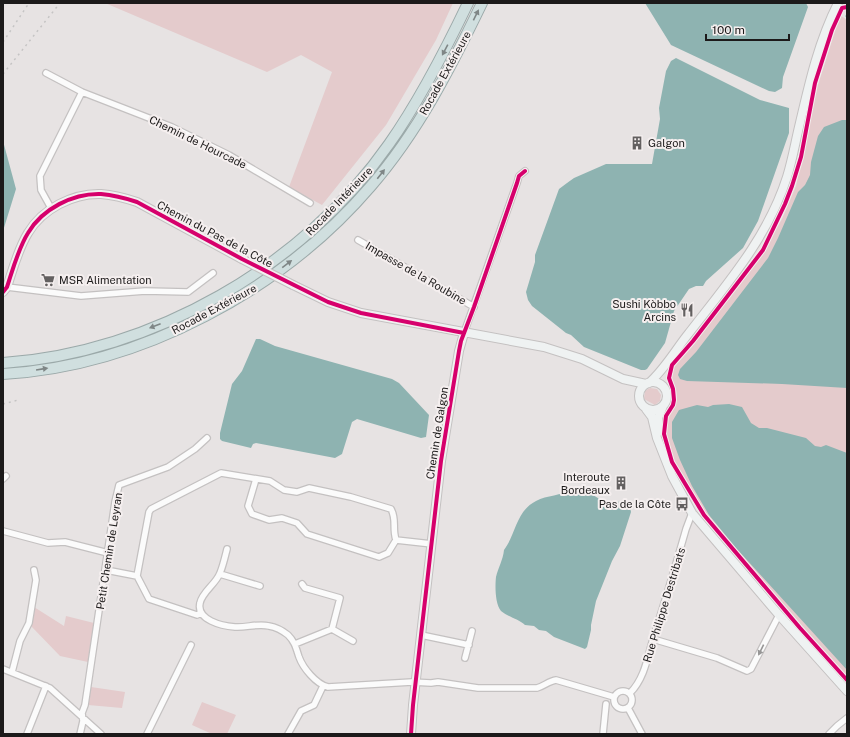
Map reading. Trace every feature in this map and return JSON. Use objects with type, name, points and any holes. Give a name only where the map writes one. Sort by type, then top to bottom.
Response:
[{"type":"highway","name":"Rocade Intérieure","points":[[3,363],[19,362],[66,354],[122,339],[172,320],[219,297],[275,260],[325,218],[362,179],[389,145],[432,75],[468,3]]},
{"type":"highway","name":"Rocade Extérieure","points":[[3,374],[20,373],[68,365],[125,349],[175,331],[224,306],[257,286],[312,246],[333,227],[371,186],[416,127],[456,56],[482,3]]},
{"type":"main road","points":[[838,4],[831,17],[813,66],[788,176],[780,198],[758,240],[742,265],[665,365],[642,388],[639,396],[641,404],[646,408],[652,417],[660,447],[672,476],[692,513],[847,692]]},
{"type":"main road","name":"Chemin du Pas de la Côte","points":[[5,290],[27,234],[38,220],[51,208],[73,198],[99,194],[118,196],[137,202],[292,285],[328,302],[361,314],[544,347],[582,360],[623,379],[648,383]]},
{"type":"main road","name":"Chemin de Galgon","points":[[411,734],[441,461],[459,351],[464,333]]},
{"type":"main road","points":[[660,447],[658,418],[667,398],[662,376],[665,365]]},
{"type":"main road","name":"Chemin du Pas de la Côte","points":[[623,379],[639,396]]},
{"type":"main road","points":[[648,383],[660,384],[665,389]]},
{"type":"main road","points":[[646,408],[655,410],[663,406]]},
{"type":"street","name":"Chemin de Hourcade","points":[[46,73],[82,92],[172,127],[229,155],[310,203]]},
{"type":"street","points":[[51,208],[41,190],[40,176],[82,92]]},
{"type":"street","name":"Chemin de Galgon","points":[[464,333],[517,183],[525,170]]},
{"type":"street","name":"Impasse de la Roubine","points":[[358,240],[474,307]]},
{"type":"street","points":[[5,290],[81,296],[145,291],[188,292],[213,273]]},
{"type":"street","name":"Petit Chemin de Leyran","points":[[80,734],[83,721],[82,713],[85,705],[119,485],[168,466],[195,449],[207,438]]},
{"type":"street","points":[[201,613],[197,615],[149,599],[137,576],[149,512],[151,509],[220,473],[270,481],[284,490],[297,492],[309,488],[351,497],[391,509],[395,516],[393,531],[396,540]]},
{"type":"street","points":[[256,479],[248,506],[252,514],[269,520],[282,518],[297,523],[307,534],[379,557],[388,553],[396,540]]},
{"type":"street","name":"Rue Philippe Destribats","points":[[630,693],[638,685],[642,678],[692,513]]},
{"type":"street","points":[[3,531],[48,543],[65,542],[108,553]]},
{"type":"street","points":[[396,540],[432,544]]},
{"type":"street","points":[[227,549],[220,574],[201,599],[199,609],[201,613],[208,620],[230,626],[269,626],[288,635],[295,644],[302,662],[323,686],[445,682],[478,688],[532,688],[541,687],[548,682],[556,680],[614,697]]},
{"type":"street","points":[[12,672],[20,641],[29,622],[36,580],[34,570]]},
{"type":"street","points":[[106,570],[137,576]]},
{"type":"street","points":[[220,574],[260,586]]},
{"type":"street","points":[[302,584],[305,588],[340,598],[332,629]]},
{"type":"street","points":[[653,639],[717,658],[747,671],[751,669],[779,615]]},
{"type":"street","points":[[295,644],[332,629]]},
{"type":"street","points":[[332,629],[353,641]]},
{"type":"street","points":[[465,658],[472,631]]},
{"type":"street","points":[[421,635],[468,645]]},
{"type":"street","points":[[147,734],[191,645]]},
{"type":"street","points":[[3,669],[52,689],[101,734]]},
{"type":"street","points":[[28,734],[46,686]]},
{"type":"street","points":[[288,734],[301,711],[314,705],[323,686]]},
{"type":"street","points":[[621,690],[624,690],[630,693],[633,701],[628,708],[621,709],[616,706],[614,697],[621,690]]},
{"type":"street","points":[[603,734],[606,704]]},
{"type":"street","points":[[628,708],[642,734]]},
{"type":"street","points":[[829,734],[847,718]]},
{"type":"shaded area","points":[[105,3],[453,3],[436,40],[386,125],[322,205],[289,187],[332,72],[301,55],[267,72]]},
{"type":"shaded area","points":[[840,15],[847,20],[847,676],[707,515],[675,462],[667,438],[666,430],[668,415],[675,405],[677,398],[676,389],[672,378],[673,368],[757,262],[782,219],[796,186],[818,85]]},
{"type":"shaded area","points":[[650,388],[657,389],[661,395],[660,401],[655,405],[644,399],[645,391]]},
{"type":"shaded area","points":[[34,607],[64,626],[66,616],[94,623],[88,662],[60,656],[31,626]]},
{"type":"shaded area","points":[[91,687],[125,692],[122,708],[88,705]]},
{"type":"shaded area","points":[[202,702],[236,715],[227,734],[212,734],[192,725]]},
{"type":"water","points":[[645,3],[806,3],[808,7],[783,77],[782,88],[775,92],[769,91],[671,45]]},
{"type":"water","points":[[676,58],[760,100],[789,108],[789,133],[758,221],[743,248],[706,281],[703,286],[696,286],[689,289],[674,311],[665,343],[647,369],[641,370],[584,347],[571,335],[566,333],[532,306],[528,300],[526,292],[535,262],[535,255],[559,189],[574,178],[606,164],[652,164],[660,119],[659,108],[666,71],[671,61]]},
{"type":"water","points":[[842,120],[847,120],[847,388],[687,381],[680,379],[678,375],[680,369],[696,352],[768,258],[798,192],[805,185],[810,175],[811,162],[818,136],[824,127]]},
{"type":"water","points":[[3,141],[16,189],[3,231]]},
{"type":"water","points":[[256,339],[260,339],[275,346],[392,379],[399,383],[429,415],[426,437],[421,438],[357,419],[352,422],[342,454],[335,458],[256,443],[253,444],[251,448],[222,441],[220,439],[220,433],[232,384],[242,371]]},
{"type":"water","points":[[729,404],[742,407],[751,423],[759,428],[767,428],[806,438],[815,446],[821,447],[826,445],[847,453],[847,670],[736,548],[709,515],[692,486],[680,460],[672,438],[672,422],[679,410],[697,405],[708,407],[713,405]]},
{"type":"water","points":[[572,489],[585,491],[606,503],[626,501],[629,503],[631,512],[620,546],[612,561],[596,601],[591,630],[587,647],[585,649],[554,637],[546,631],[539,630],[534,626],[525,625],[504,613],[499,608],[496,595],[496,577],[504,550],[524,511],[529,505],[540,499]]},
{"type":"railway","points":[[3,42],[29,3]]},
{"type":"railway","points":[[3,74],[60,3]]},
{"type":"railway","points":[[3,404],[18,400]]},
{"type":"cycle path","points":[[847,7],[842,8],[832,30],[815,83],[801,157],[785,204],[763,250],[693,341],[672,365],[669,378],[673,389],[674,400],[673,405],[666,416],[664,434],[672,462],[704,515],[800,628],[847,680]]},
{"type":"cycle path","points":[[411,734],[441,461],[461,341],[519,176],[525,171]]},
{"type":"cycle path","points":[[3,292],[7,287],[24,239],[34,224],[59,204],[80,196],[101,194],[137,202],[242,259],[328,302],[361,313],[464,333]]},
{"type":"place","name":"Galgon","points":[[637,143]]},
{"type":"place","name":"MSR Alimentation","points":[[48,280]]},
{"type":"place","name":"Sushi Kòbbo Arcins","points":[[687,310]]},
{"type":"place","name":"Interoute Bordeaux","points":[[621,483]]},
{"type":"place","name":"Pas de la Côte","points":[[682,504]]}]
